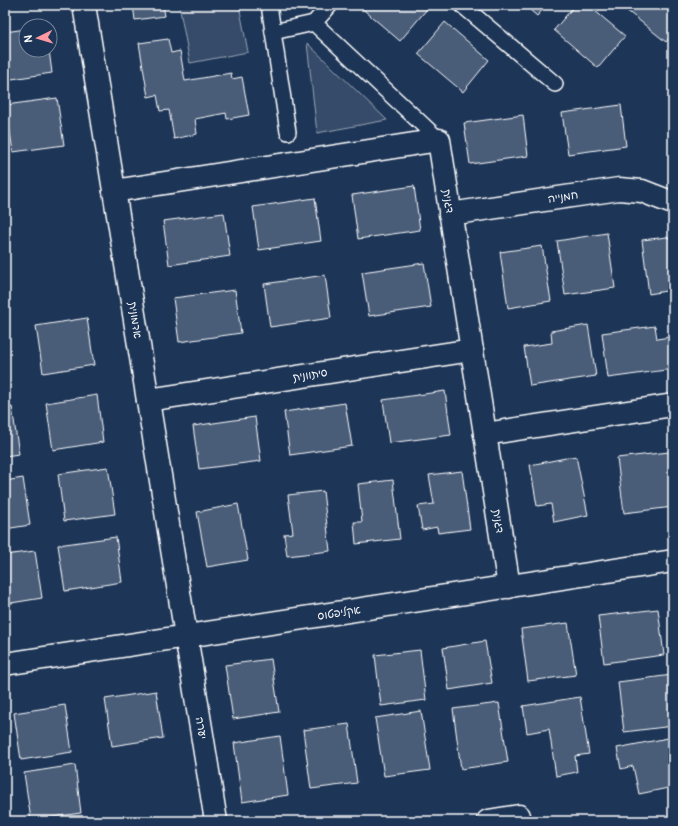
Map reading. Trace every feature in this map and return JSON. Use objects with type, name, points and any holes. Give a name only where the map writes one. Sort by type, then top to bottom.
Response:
[{"type":"street","name":"אדמונית","points":[[84,5],[186,636]]},
{"type":"street","points":[[114,191],[439,140]]},
{"type":"street","name":"דגנית","points":[[439,140],[508,587]]},
{"type":"street","name":"חמנייה","points":[[450,214],[619,189],[642,191],[673,203]]},
{"type":"street","name":"סיתוונית","points":[[148,400],[472,350]]},
{"type":"street","points":[[485,434],[673,405]]},
{"type":"street","name":"אקליפטוס","points":[[5,664],[673,562]]},
{"type":"street","name":"יערה","points":[[186,636],[216,821]]},
{"type":"street","points":[[488,821],[519,816]]},
{"type":"lane","points":[[269,5],[288,132]]},
{"type":"lane","points":[[273,32],[314,23],[330,5]]},
{"type":"lane","points":[[462,5],[555,84]]},
{"type":"lane","points":[[314,23],[439,140]]},
{"type":"shaded area","points":[[179,5],[239,5],[248,52],[190,63]]},
{"type":"shaded area","points":[[307,43],[387,120],[317,133]]},
{"type":"building","points":[[133,5],[163,5],[165,16],[135,20]]},
{"type":"building","points":[[358,5],[422,5],[427,9],[400,41]]},
{"type":"building","points":[[524,5],[547,5],[537,16]]},
{"type":"building","points":[[575,5],[588,5],[625,36],[598,68],[554,30]]},
{"type":"building","points":[[620,5],[673,5],[673,33],[666,42]]},
{"type":"building","points":[[445,22],[489,60],[463,92],[418,54]]},
{"type":"building","points":[[18,30],[18,58],[50,58],[52,73],[5,80],[5,32]]},
{"type":"building","points":[[168,39],[171,53],[180,51],[185,81],[231,73],[232,79],[242,77],[249,115],[227,119],[226,113],[195,119],[197,134],[174,139],[169,110],[160,111],[157,95],[148,97],[139,43]]},
{"type":"building","points":[[57,98],[64,145],[13,152],[6,105]]},
{"type":"building","points":[[621,105],[626,146],[568,154],[562,113]]},
{"type":"building","points":[[523,115],[528,156],[470,164],[464,123]]},
{"type":"building","points":[[414,186],[420,230],[358,239],[352,195]]},
{"type":"building","points":[[315,198],[321,241],[259,250],[253,207]]},
{"type":"building","points":[[224,213],[230,256],[169,265],[163,221]]},
{"type":"building","points":[[607,233],[615,288],[565,295],[557,241]]},
{"type":"building","points":[[667,237],[673,241],[673,296],[666,291],[649,294],[642,240]]},
{"type":"building","points":[[542,246],[551,301],[508,308],[500,252]]},
{"type":"building","points":[[424,263],[431,307],[369,316],[362,272]]},
{"type":"building","points":[[325,275],[331,318],[270,327],[264,284]]},
{"type":"building","points":[[235,290],[241,333],[179,342],[173,298]]},
{"type":"building","points":[[87,318],[94,365],[43,373],[36,326]]},
{"type":"building","points":[[588,325],[596,376],[530,386],[524,347],[552,343],[551,331]]},
{"type":"building","points":[[655,326],[657,339],[670,337],[673,369],[608,378],[602,333]]},
{"type":"building","points":[[445,391],[451,435],[389,443],[383,400]]},
{"type":"building","points":[[97,395],[103,442],[53,450],[46,403]]},
{"type":"building","points":[[345,403],[352,446],[290,455],[284,412]]},
{"type":"building","points":[[12,407],[19,454],[5,456],[5,408]]},
{"type":"building","points":[[255,417],[261,461],[199,469],[193,426]]},
{"type":"building","points":[[669,452],[673,486],[673,507],[624,513],[617,458]]},
{"type":"building","points":[[576,456],[588,515],[554,522],[551,504],[537,506],[530,465]]},
{"type":"building","points":[[108,467],[115,514],[64,521],[58,474]]},
{"type":"building","points":[[462,471],[470,529],[438,533],[437,527],[422,530],[418,506],[434,504],[429,475]]},
{"type":"building","points":[[23,478],[30,525],[5,529],[5,481]]},
{"type":"building","points":[[393,480],[400,539],[356,544],[354,522],[362,522],[358,484]]},
{"type":"building","points":[[323,491],[330,551],[287,556],[284,534],[293,533],[288,495]]},
{"type":"building","points":[[238,504],[248,560],[207,567],[197,512]]},
{"type":"building","points":[[116,537],[122,582],[65,591],[58,545]]},
{"type":"building","points":[[35,551],[42,598],[5,604],[5,555]]},
{"type":"building","points":[[658,609],[664,655],[604,663],[598,616]]},
{"type":"building","points":[[568,623],[576,675],[528,681],[521,629]]},
{"type":"building","points":[[485,641],[492,683],[449,690],[443,648]]},
{"type":"building","points":[[420,650],[426,700],[381,706],[375,655]]},
{"type":"building","points":[[271,659],[279,712],[233,719],[225,665]]},
{"type":"building","points":[[672,675],[673,726],[624,732],[618,682]]},
{"type":"building","points":[[156,691],[163,738],[112,746],[105,699]]},
{"type":"building","points":[[580,697],[589,754],[575,756],[577,772],[556,776],[549,729],[527,733],[523,706]]},
{"type":"building","points":[[499,703],[508,762],[461,769],[453,709]]},
{"type":"building","points":[[65,705],[72,752],[21,760],[14,713]]},
{"type":"building","points":[[421,711],[430,770],[384,776],[375,718]]},
{"type":"building","points":[[349,724],[357,783],[311,789],[303,730]]},
{"type":"building","points":[[280,736],[288,795],[242,802],[234,743]]},
{"type":"building","points":[[673,737],[673,787],[639,794],[633,766],[621,769],[617,748]]},
{"type":"building","points":[[75,765],[81,813],[31,820],[24,773]]}]
